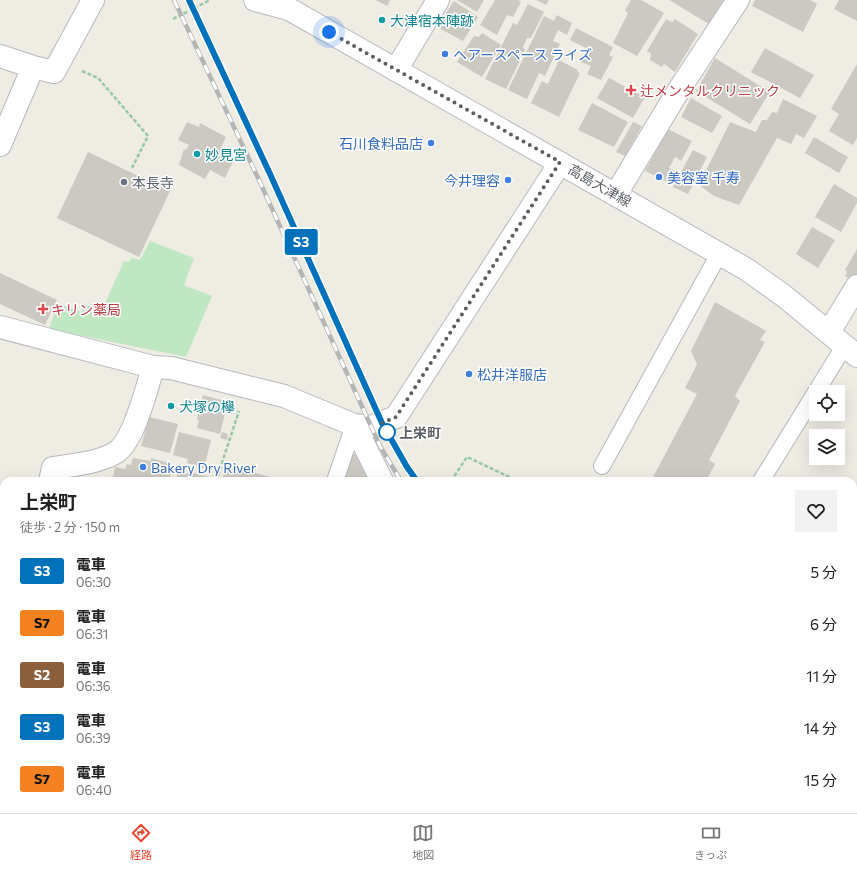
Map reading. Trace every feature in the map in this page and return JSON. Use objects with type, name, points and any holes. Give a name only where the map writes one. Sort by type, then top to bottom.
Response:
[{"type":"street","points":[[0,56],[54,72],[93,0]]},
{"type":"street","name":"高島大津線","points":[[255,0],[287,3],[396,70],[560,162],[719,254],[766,283],[844,344]]},
{"type":"street","points":[[396,70],[438,0]]},
{"type":"street","points":[[616,194],[680,88],[738,0]]},
{"type":"street","points":[[0,145],[33,67]]},
{"type":"street","points":[[0,327],[153,367],[171,368],[248,386],[284,396],[354,425],[371,427],[396,417],[560,162]]},
{"type":"street","points":[[844,344],[857,286]]},
{"type":"street","points":[[51,477],[53,468],[83,465],[116,452],[132,431],[153,367]]},
{"type":"street","points":[[354,425],[380,477]]},
{"type":"lane","points":[[602,466],[719,254]]},
{"type":"lane","points":[[763,477],[844,344]]},
{"type":"lane","points":[[336,477],[354,425]]},
{"type":"path","points":[[173,19],[210,0]]},
{"type":"path","points":[[59,62],[98,78],[148,136],[132,168]]},
{"type":"path","points":[[217,477],[248,386]]},
{"type":"path","points":[[454,477],[467,457],[510,477]]},
{"type":"green space","points":[[150,241],[194,258],[184,285],[212,296],[186,357],[49,329],[58,303],[81,312],[87,305],[102,310],[124,261],[129,262],[131,258],[140,260]]},
{"type":"building","points":[[376,0],[390,0],[387,6]]},
{"type":"building","points":[[457,0],[484,0],[477,12]]},
{"type":"building","points":[[495,0],[518,0],[521,2],[513,17],[507,15],[497,35],[480,25]]},
{"type":"building","points":[[536,0],[549,0],[546,5]]},
{"type":"building","points":[[631,0],[641,0],[664,13],[637,56],[613,43],[628,13],[625,10]]},
{"type":"building","points":[[669,0],[723,0],[709,24]]},
{"type":"building","points":[[755,0],[810,0],[817,4],[803,32],[752,6]]},
{"type":"building","points":[[839,0],[857,0],[857,21],[834,9]]},
{"type":"building","points":[[454,1],[478,17],[463,41],[437,27]]},
{"type":"building","points":[[528,4],[544,12],[531,38],[527,38],[523,47],[525,50],[506,89],[485,79],[513,23],[517,25]]},
{"type":"building","points":[[557,15],[572,23],[567,35],[558,30],[553,41],[560,44],[545,76],[539,73],[527,99],[508,90],[544,16],[554,21]]},
{"type":"building","points":[[666,19],[672,22],[675,19],[698,34],[675,72],[664,64],[662,67],[650,60],[651,54],[647,51]]},
{"type":"building","points":[[576,28],[613,47],[609,55],[613,57],[601,80],[587,74],[591,66],[581,62],[588,49],[570,40]]},
{"type":"building","points":[[482,33],[501,45],[482,77],[457,62],[474,36],[479,37]]},
{"type":"building","points":[[765,48],[814,75],[800,98],[751,72]]},
{"type":"building","points":[[715,58],[770,92],[750,124],[696,91]]},
{"type":"building","points":[[559,60],[578,70],[577,72],[580,73],[559,117],[531,103],[542,81],[548,84]]},
{"type":"building","points":[[857,64],[857,138],[853,145],[829,131],[839,114],[831,109]]},
{"type":"building","points":[[609,78],[645,97],[633,118],[597,98]]},
{"type":"building","points":[[691,98],[722,116],[712,133],[681,117]]},
{"type":"building","points":[[783,99],[817,116],[804,138],[796,134],[791,144],[777,138],[739,205],[714,196],[699,185],[730,122],[756,132],[762,120],[767,120],[772,112],[777,113]]},
{"type":"building","points":[[592,103],[628,122],[614,147],[578,130]]},
{"type":"building","points":[[187,122],[199,127],[200,123],[226,137],[219,152],[234,159],[225,178],[210,170],[205,179],[179,165],[184,149],[186,150],[189,145],[178,140]]},
{"type":"building","points":[[633,122],[642,126],[625,156],[616,152]]},
{"type":"building","points":[[668,129],[692,141],[681,161],[675,157],[669,168],[676,172],[670,183],[645,171]]},
{"type":"building","points":[[814,137],[848,157],[839,173],[805,153]]},
{"type":"building","points":[[693,150],[707,157],[688,194],[673,187]]},
{"type":"building","points":[[88,152],[170,191],[139,257],[57,218]]},
{"type":"building","points":[[834,184],[857,198],[857,203],[841,232],[815,217]]},
{"type":"building","points":[[812,227],[835,240],[818,268],[796,254]]},
{"type":"building","points":[[857,249],[857,277],[854,281],[845,276],[847,272],[845,270]]},
{"type":"building","points":[[0,273],[57,300],[45,325],[0,304]]},
{"type":"building","points":[[715,302],[766,331],[760,340],[765,342],[735,396],[740,401],[709,460],[715,464],[708,477],[653,477],[697,394],[685,388],[697,364],[691,351]]},
{"type":"building","points":[[203,395],[228,402],[220,434],[197,428],[199,420],[197,420]]},
{"type":"building","points":[[149,417],[178,424],[170,453],[141,446]]},
{"type":"building","points":[[179,432],[211,440],[204,468],[187,463],[188,459],[173,455]]},
{"type":"building","points":[[222,432],[228,434],[227,440],[220,438]]},
{"type":"building","points":[[351,453],[355,454],[367,473],[366,477],[343,477]]},
{"type":"building","points":[[133,458],[151,461],[151,458],[169,463],[168,465],[173,467],[170,477],[113,477],[115,467],[125,469],[127,464],[131,465]]},
{"type":"building","points":[[226,465],[270,477],[223,477]]},
{"type":"building","points":[[178,472],[189,474],[188,477],[177,477]]},
{"type":"building","points":[[193,473],[208,477],[192,477]]},
{"type":"railway","points":[[174,0],[259,180],[380,446],[399,477]]},
{"type":"railway","points":[[189,0],[341,330],[374,409],[394,449],[414,477]]},
{"type":"train","name":"S3","points":[[189,0],[270,174],[382,423],[414,477]]},
{"type":"place","name":"大津宿本陣跡","points":[[382,20]]},
{"type":"place","name":"ヘアースペース ライズ","points":[[445,54]]},
{"type":"place","name":"辻メンタルクリニック","points":[[631,90]]},
{"type":"place","name":"石川食料品店","points":[[431,143]]},
{"type":"place","name":"妙見宮","points":[[197,154]]},
{"type":"place","name":"美容室 千寿","points":[[659,177]]},
{"type":"place","name":"今井理容","points":[[508,180]]},
{"type":"place","name":"本長寺","points":[[124,182]]},
{"type":"place","name":"キリン薬局","points":[[43,309]]},
{"type":"place","name":"松井洋服店","points":[[469,374]]},
{"type":"place","name":"犬塚の欅","points":[[171,406]]},
{"type":"place","name":"上栄町","points":[[387,432]]},
{"type":"place","name":"Bakery Dry River","points":[[143,467]]},
{"type":"route","points":[[329,32],[560,162],[396,417],[382,423],[387,432]]}]
